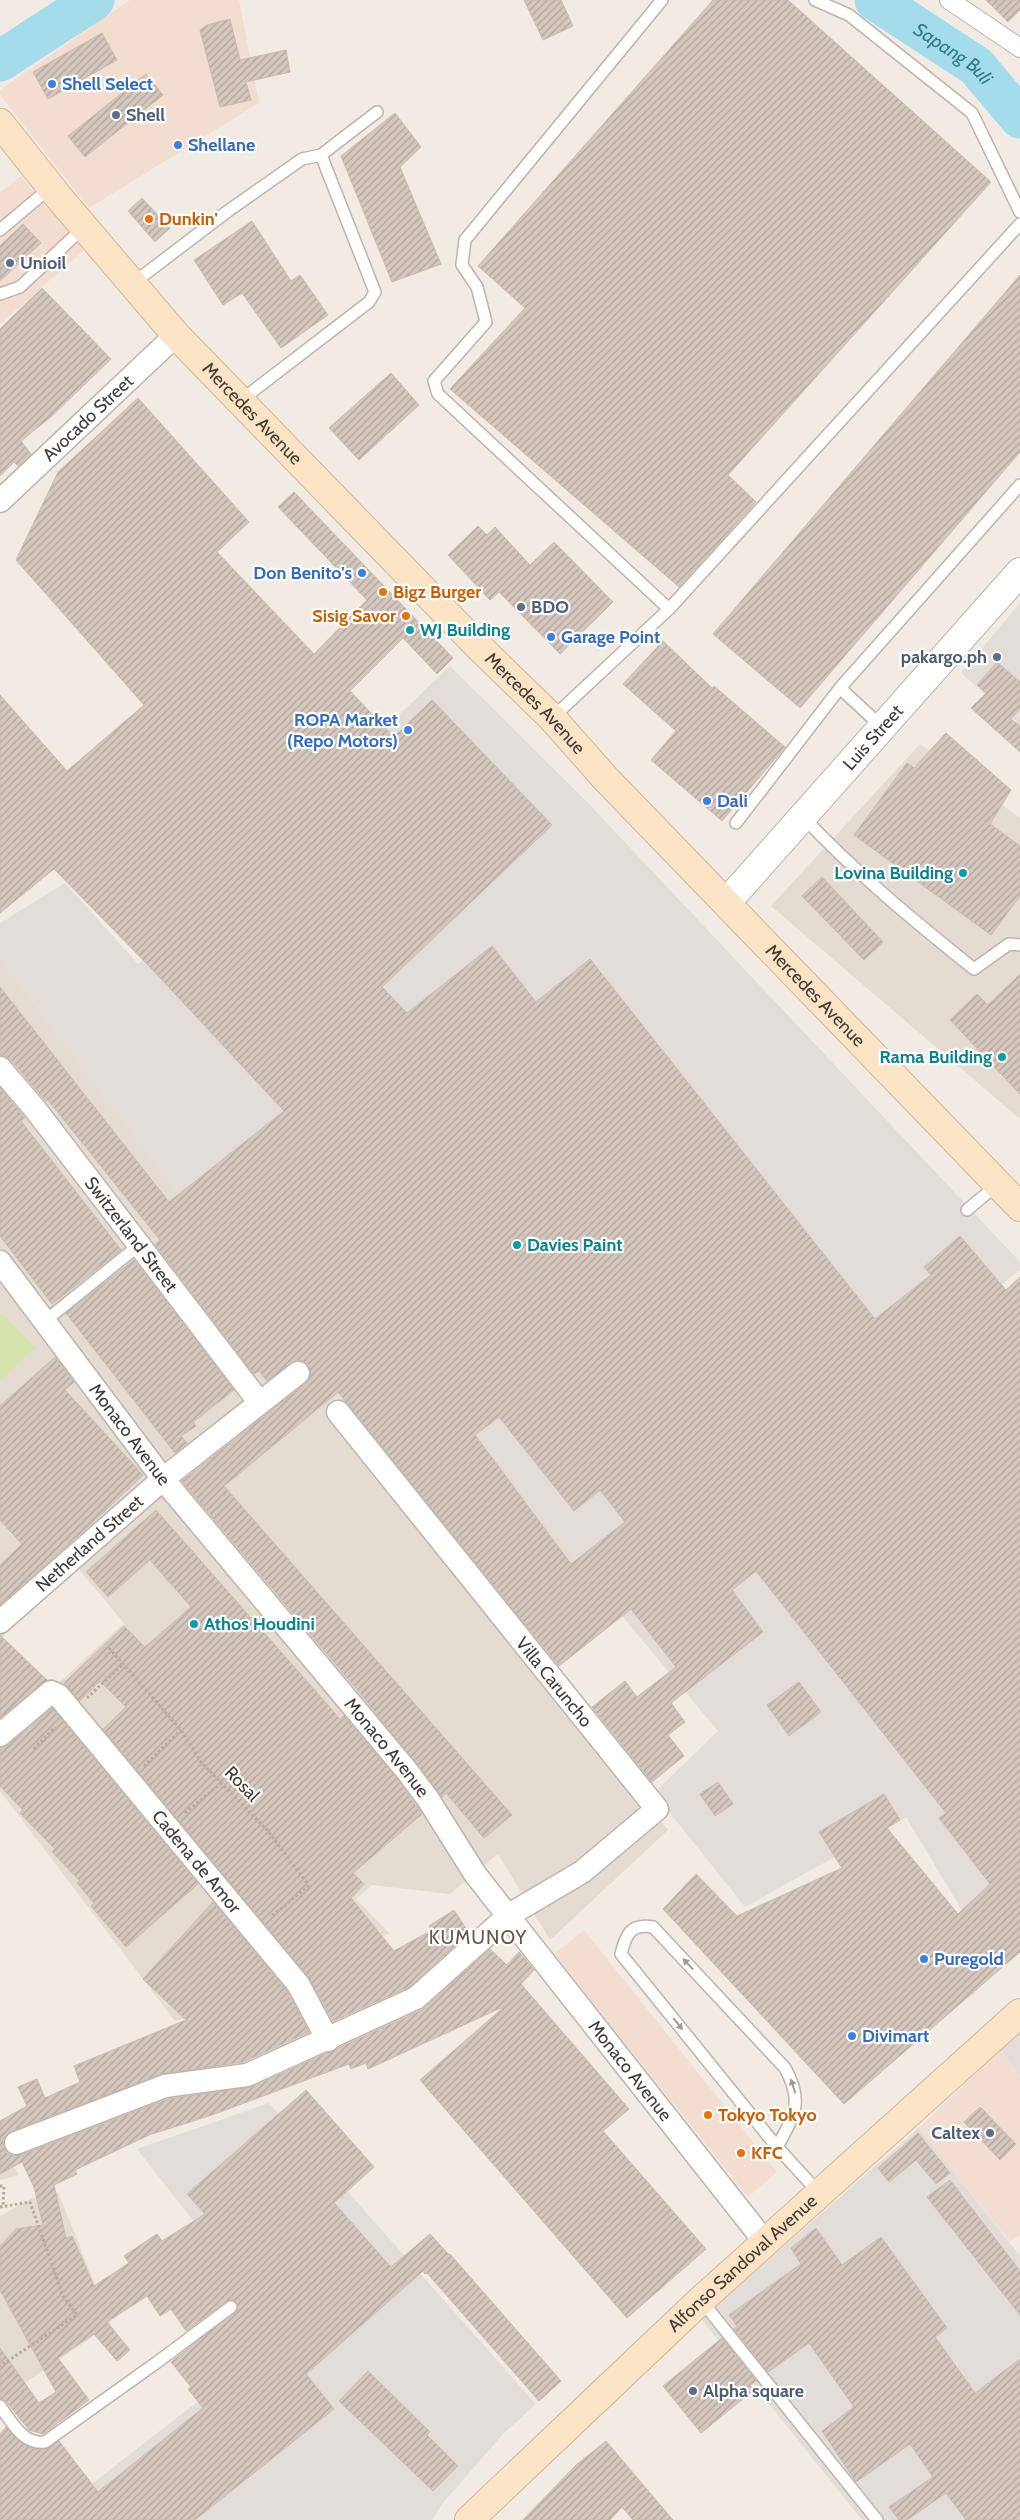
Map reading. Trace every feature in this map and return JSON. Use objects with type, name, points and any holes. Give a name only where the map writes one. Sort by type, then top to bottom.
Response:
[{"type":"main road","name":"Mercedes Avenue","points":[[0,124],[176,335],[478,646],[552,718],[606,779],[1020,1207]]},
{"type":"main road","name":"Alfonso Sandoval Avenue","points":[[469,2520],[701,2300],[1020,2013]]},
{"type":"street","points":[[949,0],[1020,48]]},
{"type":"street","name":"Avocado Street","points":[[0,501],[176,335]]},
{"type":"street","name":"Luis Street","points":[[727,902],[1020,572]]},
{"type":"street","name":"Switzerland Street","points":[[0,1068],[35,1109],[260,1403]]},
{"type":"street","name":"Monaco Avenue","points":[[0,1262],[163,1479],[407,1771],[428,1799],[475,1874],[765,2242]]},
{"type":"street","name":"Netherland Street","points":[[0,1622],[163,1479],[298,1373]]},
{"type":"street","name":"Villa Caruncho","points":[[338,1412],[657,1809],[582,1872],[509,1915]]},
{"type":"street","name":"Cadena de Amor","points":[[0,1735],[53,1692],[58,1695],[298,1984],[328,2040]]},
{"type":"street","points":[[16,2143],[165,2086],[247,2075],[328,2040],[416,1998],[509,1915]]},
{"type":"lane","points":[[662,0],[465,240],[462,265],[477,287],[486,322],[434,381],[438,394],[669,609]]},
{"type":"lane","points":[[815,0],[849,14],[972,113],[1020,212]]},
{"type":"lane","points":[[132,284],[228,211],[302,159],[322,155],[377,112]]},
{"type":"lane","points":[[240,401],[362,308],[369,302],[375,292],[322,155]]},
{"type":"lane","points":[[0,230],[51,187]]},
{"type":"lane","points":[[552,718],[669,609],[1020,224]]},
{"type":"lane","points":[[0,294],[20,286],[84,227]]},
{"type":"lane","points":[[736,823],[840,688],[1020,485]]},
{"type":"lane","points":[[840,688],[882,727]]},
{"type":"lane","points":[[803,817],[900,911],[974,969],[1009,944],[1020,945]]},
{"type":"lane","points":[[967,1210],[998,1184]]},
{"type":"lane","points":[[45,1321],[138,1246]]},
{"type":"lane","points":[[776,2147],[792,2120],[797,2101],[794,2085],[785,2068],[653,1927],[641,1925],[633,1929],[625,1939],[621,1954],[776,2147],[819,2193]]},
{"type":"lane","points":[[701,2300],[878,2520]]},
{"type":"lane","points":[[0,2406],[28,2440],[36,2443],[45,2442],[231,2307]]},
{"type":"path","name":"Rosal","points":[[109,1648],[181,1730],[201,1762],[268,1831],[308,1886],[254,1932]]},
{"type":"path","points":[[130,1782],[181,1730]]},
{"type":"path","points":[[168,1828],[221,1783]]},
{"type":"path","points":[[0,2186],[4,2186],[1,2207],[30,2202],[63,2296],[77,2315],[0,2366]]},
{"type":"shaded area","points":[[130,0],[239,0],[259,103],[89,208],[0,95],[0,90]]},
{"type":"shaded area","points":[[21,176],[84,250],[0,324],[0,193]]},
{"type":"shaded area","name":"pakargo.ph","points":[[1020,603],[1020,725],[961,673]]},
{"type":"shaded area","points":[[450,666],[590,805],[1020,1262],[1020,1269],[961,1319],[1020,1870],[963,1912],[906,1817],[745,1907],[654,1793],[718,1731],[587,1574],[408,1344],[337,1401],[0,958],[0,923],[65,883],[138,964]]},
{"type":"shaded area","points":[[920,744],[1020,818],[1020,1119],[771,906]]},
{"type":"shaded area","points":[[0,958],[337,1401],[408,1344],[587,1574],[509,1637],[668,1830],[550,1940],[498,1854],[450,1894],[372,1885],[356,1899],[389,1933],[291,1988],[175,2021],[0,1791],[0,1737],[124,1623],[77,1567],[0,1639]]},
{"type":"shaded area","points":[[584,1930],[777,2172],[748,2197],[554,1954]]},
{"type":"shaded area","points":[[1020,2033],[1020,2076],[1001,2050]]},
{"type":"shaded area","points":[[1001,2050],[1020,2076],[1020,2235],[1010,2242],[919,2128]]},
{"type":"shaded area","points":[[269,2103],[536,2404],[503,2434],[442,2504],[432,2520],[60,2520],[70,2501],[283,2335],[137,2149]]},
{"type":"shaded area","points":[[919,2128],[1020,2256],[1020,2520],[862,2520],[701,2319]]},
{"type":"shaded area","points":[[0,2147],[19,2175],[0,2180]]},
{"type":"shaded area","points":[[58,2192],[111,2324],[0,2400],[0,2216],[31,2199]]},
{"type":"green space","points":[[2,1313],[35,1348],[0,1381],[0,1315]]},
{"type":"building","points":[[524,0],[561,0],[573,26],[543,40]]},
{"type":"building","points":[[713,0],[788,0],[991,182],[728,475],[756,502],[679,587],[450,389],[525,308],[478,266]]},
{"type":"building","points":[[986,0],[1020,0],[1020,10],[1008,22]]},
{"type":"building","points":[[230,19],[240,60],[286,50],[290,72],[246,82],[251,100],[220,107],[200,30],[207,25]]},
{"type":"building","points":[[102,33],[117,60],[48,99],[33,72]]},
{"type":"building","name":"Shell","points":[[146,74],[163,95],[85,157],[68,136]]},
{"type":"building","points":[[395,113],[421,147],[400,167],[441,264],[392,282],[341,156]]},
{"type":"building","name":"Dunkin'","points":[[142,198],[170,228],[155,242],[128,211]]},
{"type":"building","points":[[252,221],[291,281],[300,275],[328,315],[281,348],[242,293],[223,305],[194,260]]},
{"type":"building","name":"Unioil","points":[[23,224],[41,243],[0,281],[0,246]]},
{"type":"building","points":[[1020,275],[1020,452],[800,708],[713,634]]},
{"type":"building","points":[[42,288],[111,359],[52,416],[21,441],[31,454],[18,466],[14,462],[0,476],[0,329]]},
{"type":"building","points":[[391,373],[419,405],[359,460],[329,428]]},
{"type":"building","points":[[138,398],[249,522],[217,552],[314,654],[367,600],[278,507],[294,492],[453,658],[437,674],[403,638],[350,691],[394,737],[432,700],[552,825],[382,987],[407,1013],[492,946],[536,1002],[590,959],[875,1319],[931,1275],[924,1267],[960,1236],[1006,1290],[1020,1277],[1020,1952],[844,2104],[663,1909],[696,1874],[737,1916],[842,1868],[819,1832],[884,1794],[900,1820],[887,1828],[958,1914],[990,1884],[939,1818],[946,1813],[756,1571],[732,1590],[763,1632],[671,1703],[685,1722],[668,1735],[684,1756],[652,1782],[592,1707],[625,1681],[637,1697],[676,1667],[631,1609],[559,1666],[338,1392],[224,1486],[512,1815],[484,1838],[446,1793],[442,1797],[364,1698],[182,1481],[306,1383],[310,1377],[309,1365],[296,1360],[267,1381],[259,1371],[254,1374],[155,1244],[160,1240],[48,1100],[46,1101],[10,1059],[0,1055],[0,987],[169,1202],[284,1111],[149,966],[54,869],[0,913],[0,695],[67,771],[144,705],[16,560],[58,472]],"holes":[[[499,1417],[574,1511],[600,1490],[625,1522],[571,1564],[475,1435]]]},
{"type":"building","points":[[478,526],[487,535],[495,527],[530,565],[554,542],[613,602],[560,654],[499,592],[490,600],[448,555]]},
{"type":"building","points":[[663,641],[712,688],[714,686],[785,747],[722,821],[651,760],[676,731],[623,684]]},
{"type":"building","points":[[997,662],[1020,682],[1020,709],[1011,719],[1020,726],[1020,752],[971,708],[986,693],[977,685]]},
{"type":"building","name":"Lovina Building","points":[[946,733],[1011,790],[990,824],[1020,846],[1020,896],[991,935],[854,835],[907,763],[914,768]]},
{"type":"building","points":[[822,877],[883,942],[864,960],[802,896]]},
{"type":"building","name":"Rama Building","points":[[1020,974],[1020,1094],[950,1020],[977,994],[988,1005]]},
{"type":"building","points":[[0,1088],[25,1118],[21,1121],[121,1250],[52,1304],[0,1236]]},
{"type":"building","points":[[134,1260],[234,1390],[193,1422],[196,1426],[181,1436],[187,1443],[175,1453],[66,1313]]},
{"type":"building","points":[[55,1357],[74,1382],[65,1390],[143,1475],[0,1605],[0,1565],[22,1544],[0,1520],[0,1406]]},
{"type":"building","points":[[156,1510],[340,1719],[344,1716],[397,1779],[422,1814],[353,1873],[364,1884],[351,1898],[394,1951],[432,1930],[429,1926],[454,1910],[469,1933],[409,1987],[333,2021],[308,1976],[103,1729],[126,1707],[100,1681],[80,1701],[64,1683],[124,1626],[145,1647],[191,1607],[150,1560],[108,1597],[86,1572]]},
{"type":"building","points":[[0,1635],[47,1680],[0,1718]]},
{"type":"building","points":[[799,1682],[821,1712],[789,1736],[767,1705]]},
{"type":"building","points":[[52,1708],[198,1884],[126,1947],[91,1906],[94,1903],[77,1883],[80,1881],[52,1852],[55,1849],[20,1813],[23,1810],[0,1786],[0,1748],[8,1745]]},
{"type":"building","points":[[718,1782],[733,1804],[715,1816],[700,1794]]},
{"type":"building","points":[[213,1902],[287,1991],[309,2032],[243,2062],[161,2074],[11,2131],[3,2140],[7,2153],[13,2156],[21,2155],[168,2099],[252,2087],[422,2010],[490,1949],[507,1965],[519,1952],[534,1970],[521,1984],[629,2109],[603,2131],[706,2249],[627,2318],[420,2080],[505,2006],[368,2069],[366,2063],[351,2069],[349,2064],[212,2115],[149,2135],[75,2170],[77,2174],[54,2185],[66,2238],[72,2236],[94,2286],[129,2263],[124,2256],[157,2234],[162,2241],[205,2214],[187,2194],[306,2090],[374,2167],[334,2203],[391,2267],[430,2234],[450,2254],[561,2381],[539,2401],[427,2273],[425,2274],[423,2271],[306,2374],[334,2409],[195,2520],[0,2520],[0,2434],[6,2427],[20,2442],[35,2449],[49,2448],[59,2441],[98,2492],[203,2408],[188,2389],[191,2387],[171,2362],[238,2309],[234,2300],[227,2301],[186,2331],[171,2309],[160,2316],[147,2296],[107,2322],[130,2350],[117,2361],[94,2334],[58,2358],[89,2400],[43,2434],[29,2430],[6,2401],[0,2399],[0,2348],[39,2403],[56,2392],[0,2290],[0,2246],[16,2229],[43,2225],[34,2187],[22,2162],[0,2174],[0,2121],[27,2106],[18,2087],[37,2079],[45,2098],[80,2082],[74,2066],[186,2020],[143,1979]]},
{"type":"building","name":"Caltex","points":[[980,2107],[1016,2144],[1000,2160],[964,2122]]},
{"type":"building","points":[[918,2133],[950,2173],[936,2184],[916,2160],[889,2182],[878,2168]]},
{"type":"building","points":[[950,2180],[1020,2271],[1020,2315],[927,2197]]},
{"type":"building","points":[[816,2228],[842,2265],[881,2237],[947,2328],[935,2337],[975,2393],[1020,2359],[1020,2520],[966,2520],[946,2493],[907,2520],[899,2520],[889,2507],[933,2477],[910,2444],[856,2482],[822,2431],[854,2407],[809,2343],[768,2372],[734,2329],[737,2326],[729,2315],[801,2264],[791,2248]]},
{"type":"building","points":[[722,2338],[756,2381],[750,2385],[754,2390],[701,2433],[663,2386]]},
{"type":"building","points":[[368,2371],[430,2432],[427,2435],[458,2466],[433,2491],[339,2401]]},
{"type":"building","points":[[606,2441],[673,2520],[633,2520],[622,2507],[610,2520],[523,2520],[576,2465]]},
{"type":"waterway","name":"Sapang Buli","points":[[0,61],[94,0]]},
{"type":"waterway","name":"Sapang Buli","points":[[875,0],[976,66],[1020,118]]},
{"type":"place","name":"Shell Select","points":[[52,84]]},
{"type":"place","name":"Shell","points":[[116,115]]},
{"type":"place","name":"Shellane","points":[[178,145]]},
{"type":"place","name":"Dunkin'","points":[[149,219]]},
{"type":"place","name":"Unioil","points":[[10,263]]},
{"type":"place","name":"Don Benito's","points":[[362,573]]},
{"type":"place","name":"Bigz Burger","points":[[383,592]]},
{"type":"place","name":"BDO","points":[[521,607]]},
{"type":"place","name":"Sisig Savor","points":[[406,616]]},
{"type":"place","name":"WJ Building","points":[[410,630]]},
{"type":"place","name":"Garage Point","points":[[551,637]]},
{"type":"place","name":"pakargo.ph","points":[[997,657]]},
{"type":"place","name":"ROPA Market (Repo Motors)","points":[[408,730]]},
{"type":"place","name":"Dali","points":[[707,801]]},
{"type":"place","name":"Lovina Building","points":[[963,873]]},
{"type":"place","name":"Rama Building","points":[[1002,1057]]},
{"type":"place","name":"Davies Paint","points":[[517,1245]]},
{"type":"place","name":"Athos Houdini","points":[[194,1624]]},
{"type":"place","name":"Puregold","points":[[924,1959]]},
{"type":"place","name":"Divimart","points":[[852,2036]]},
{"type":"place","name":"Tokyo Tokyo","points":[[708,2115]]},
{"type":"place","name":"Caltex","points":[[990,2133]]},
{"type":"place","name":"KFC","points":[[741,2153]]},
{"type":"place","name":"Alpha square","points":[[693,2391]]},
{"type":"district","name":"KUMUNOY","points":[[478,1937]]}]
